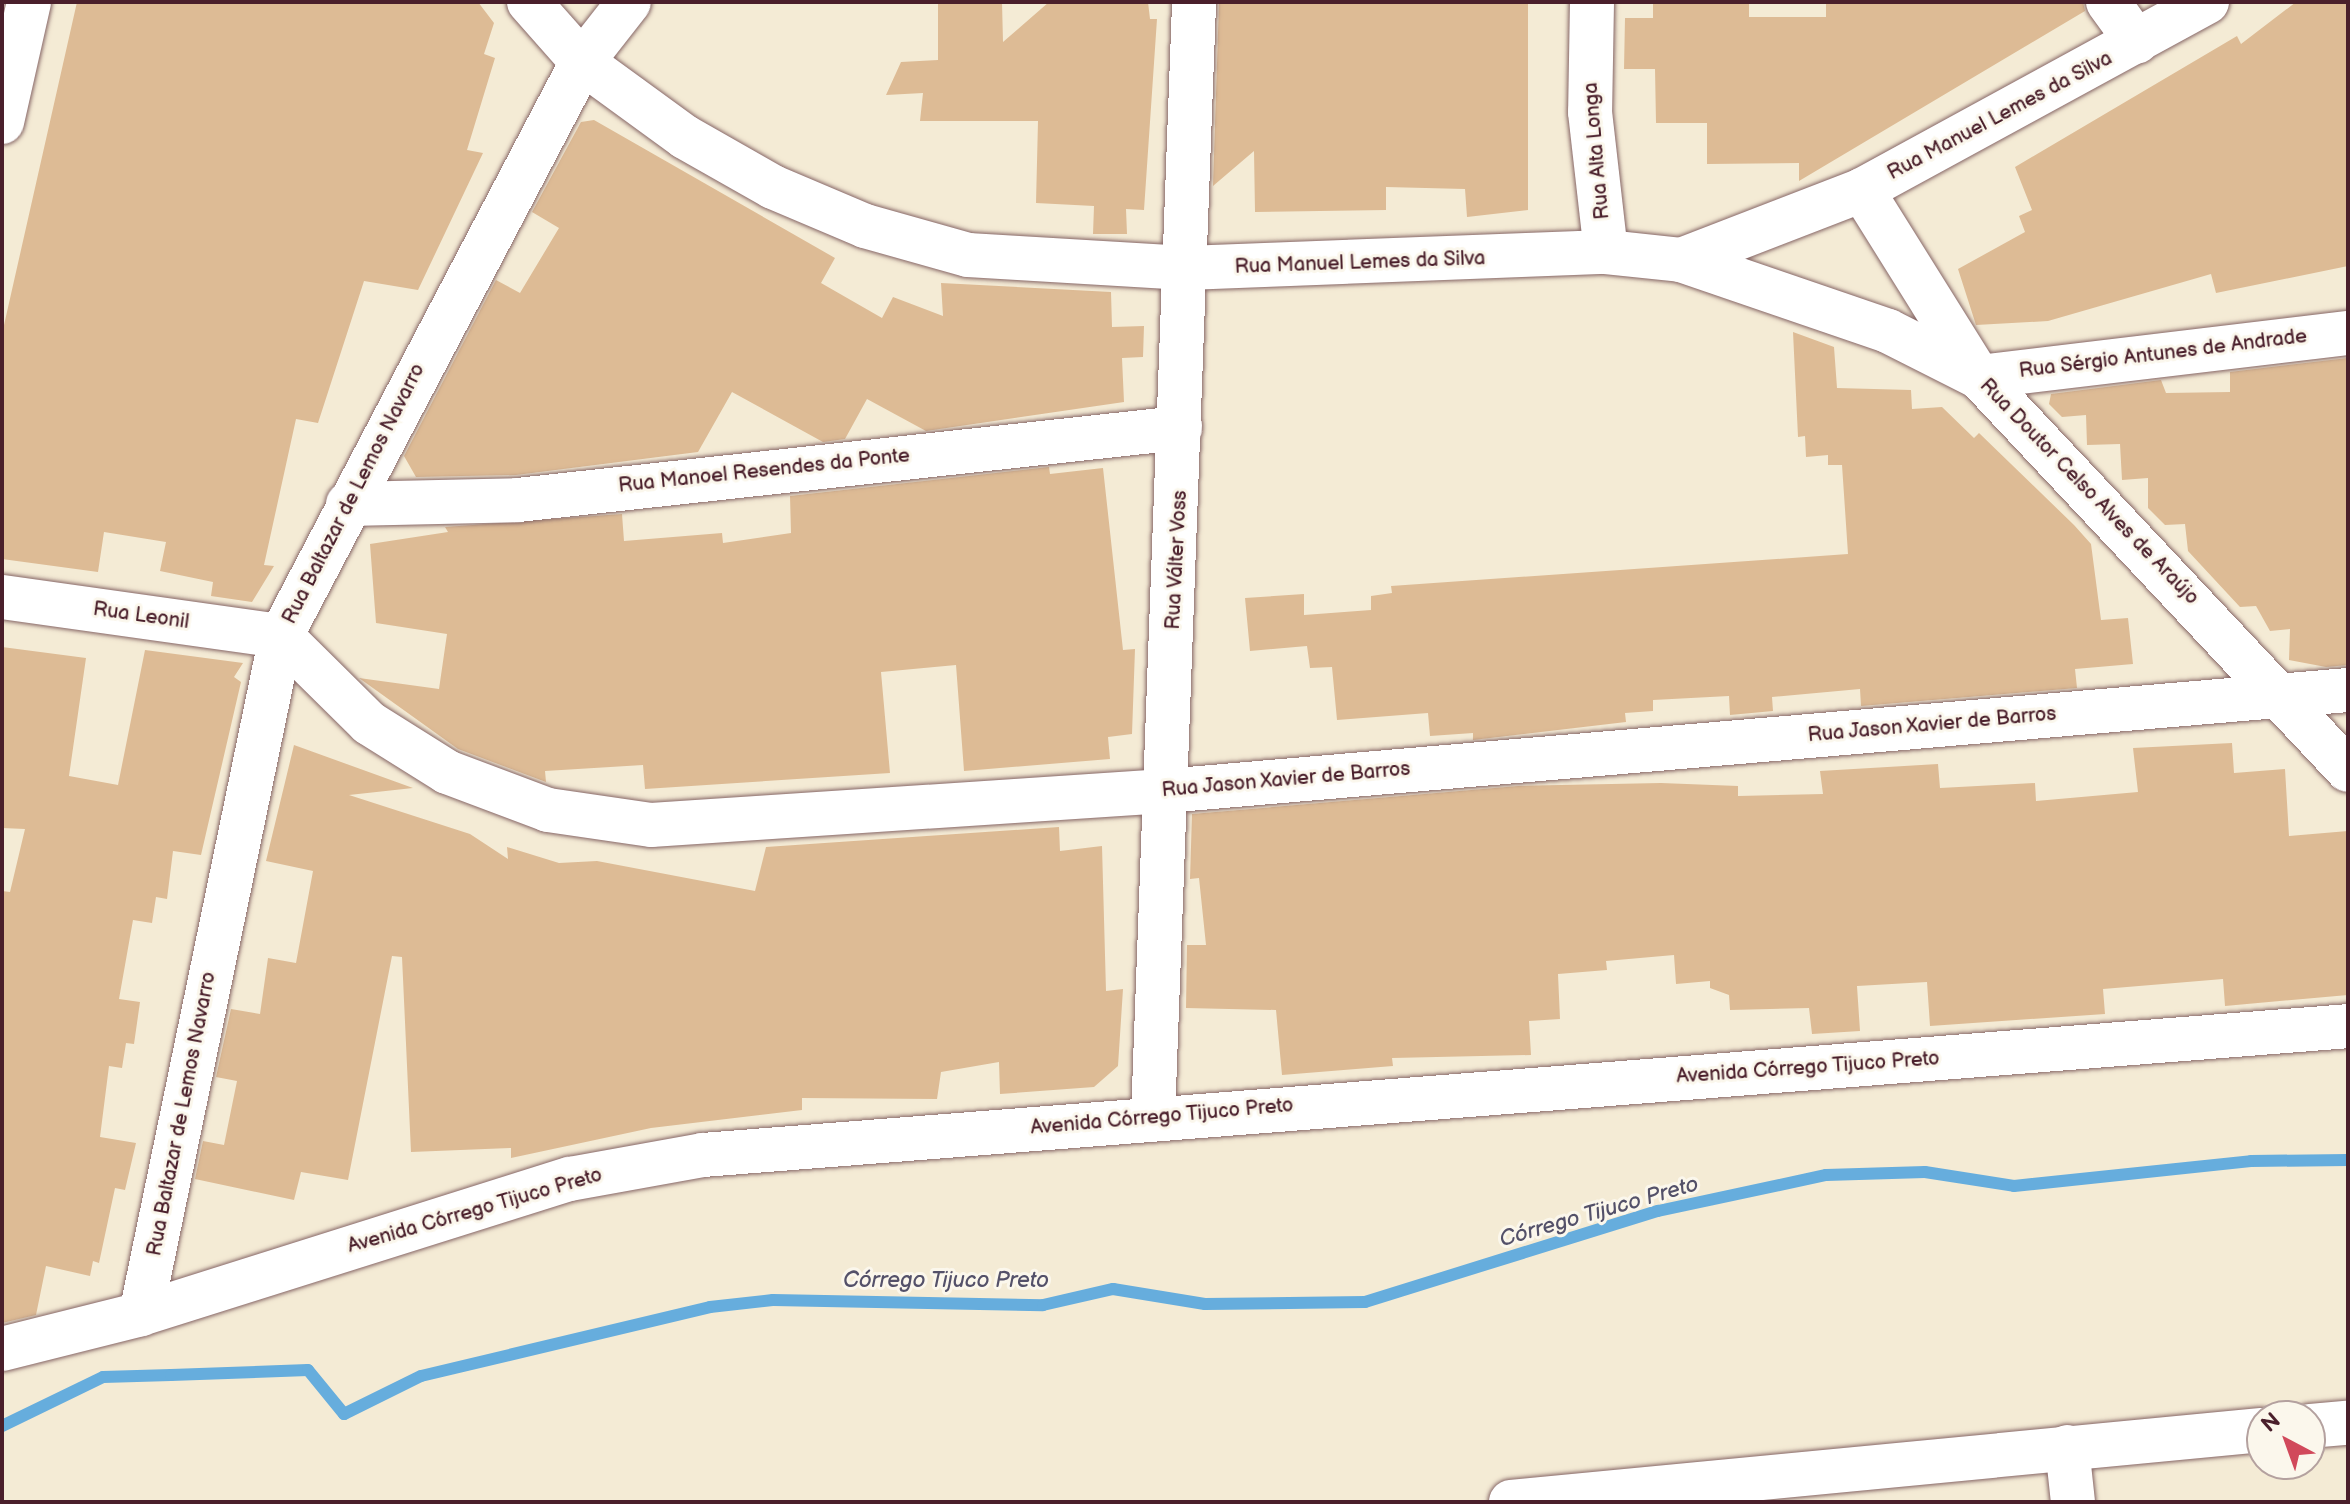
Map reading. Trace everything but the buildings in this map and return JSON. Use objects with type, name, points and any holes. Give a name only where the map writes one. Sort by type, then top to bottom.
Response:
[{"type":"street","points":[[2,122],[29,2]]},
{"type":"street","name":"Rua Manuel Lemes da Silva","points":[[529,2],[582,62],[685,137],[773,187],[865,226],[968,255],[1186,268],[1606,252],[1681,260],[1862,190],[2207,2]]},
{"type":"street","name":"Rua Baltazar de Lemos Navarro","points":[[141,1314],[281,636],[582,62],[629,2]]},
{"type":"street","name":"Rua Válter Voss","points":[[1153,1117],[1194,2]]},
{"type":"street","name":"Rua Alta Longa","points":[[1592,2],[1590,112],[1606,252]]},
{"type":"street","points":[[2108,2],[2137,42]]},
{"type":"street","name":"Rua Doutor Celso Alves de Araújo","points":[[1862,190],[1979,377],[2284,695],[2348,770]]},
{"type":"street","points":[[1681,260],[1888,331],[1979,377]]},
{"type":"street","name":"Rua Sérgio Antunes de Andrade","points":[[1979,377],[2348,333]]},
{"type":"street","name":"Rua Manoel Resendes da Ponte","points":[[348,504],[518,500],[1180,428]]},
{"type":"street","name":"Rua Leonil","points":[[2,597],[281,636]]},
{"type":"street","name":"Rua Jason Xavier de Barros","points":[[281,636],[369,723],[447,772],[548,810],[651,825],[1165,791],[2348,690]]},
{"type":"street","name":"Avenida Córrego Tijuco Preto","points":[[2,1349],[141,1314],[570,1179],[703,1155],[1153,1117],[2348,1026]]},
{"type":"street","points":[[2326,1425],[2348,1423]]},
{"type":"street","points":[[1511,1502],[2246,1431]]},
{"type":"street","points":[[2067,1447],[2073,1502]]},
{"type":"waterway","name":"Córrego Tijuco Preto","points":[[2,1426],[103,1377],[308,1370],[344,1414],[421,1376],[710,1307],[773,1300],[1043,1305],[1113,1289],[1205,1304],[1365,1302],[1658,1211],[1826,1175],[1925,1172],[2014,1186],[2251,1161],[2348,1160]]}]
